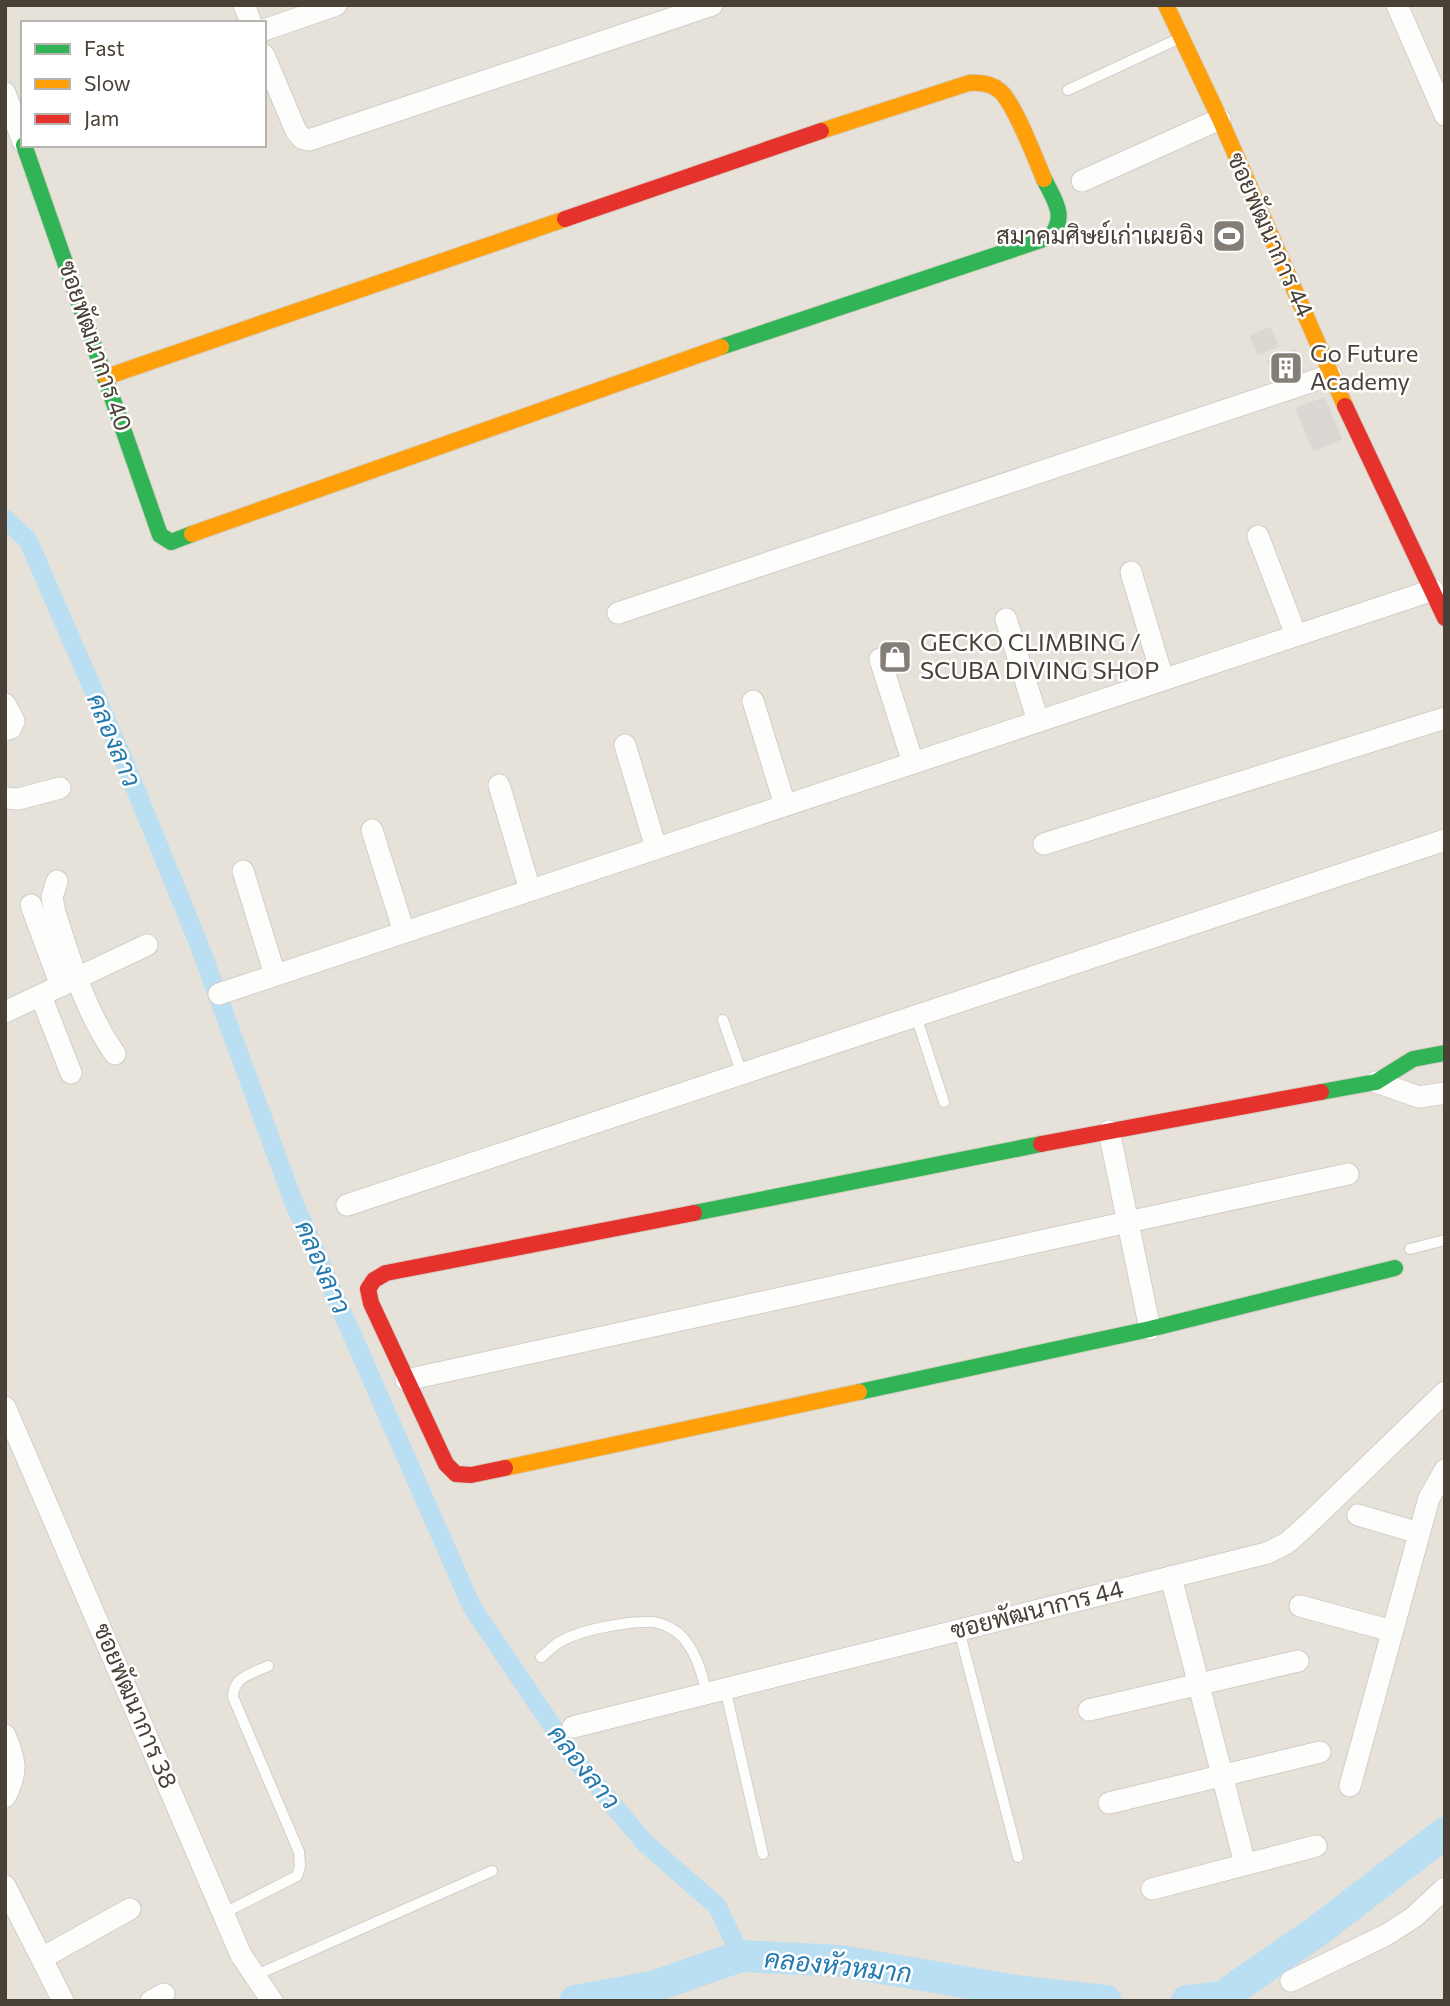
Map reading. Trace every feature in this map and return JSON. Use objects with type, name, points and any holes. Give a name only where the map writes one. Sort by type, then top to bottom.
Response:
[{"type":"street","points":[[266,29],[336,5]]},
{"type":"street","points":[[266,60],[296,131],[303,139],[309,140],[712,5]]},
{"type":"street","name":"ซอยพัฒนาการ 44","points":[[1166,5],[1220,119],[1331,375],[1445,618]]},
{"type":"street","points":[[1396,5],[1445,115]]},
{"type":"street","name":"ซอยพัฒนาการ 40","points":[[24,147],[160,535],[171,542],[660,367],[1050,237],[1058,228],[1060,213],[1007,98],[993,85],[981,81],[969,83],[840,124],[106,377]]},
{"type":"street","name":"ซอยพัฒนาการ 40","points":[[5,93],[21,138]]},
{"type":"street","points":[[1082,181],[1220,119]]},
{"type":"street","points":[[618,613],[1331,375]]},
{"type":"street","points":[[1258,536],[1296,635]]},
{"type":"street","points":[[1131,572],[1163,680]]},
{"type":"street","points":[[219,994],[1433,590]]},
{"type":"street","points":[[1006,620],[1038,721]]},
{"type":"street","points":[[880,659],[913,763]]},
{"type":"street","points":[[753,701],[785,805]]},
{"type":"street","points":[[5,704],[14,721],[11,728],[5,730]]},
{"type":"street","points":[[1044,844],[1445,718]]},
{"type":"street","points":[[625,745],[656,848]]},
{"type":"street","points":[[499,785],[530,890]]},
{"type":"street","points":[[5,798],[18,800],[60,788]]},
{"type":"street","points":[[372,830],[404,932]]},
{"type":"street","points":[[347,1205],[1445,839]]},
{"type":"street","points":[[243,871],[275,975]]},
{"type":"street","points":[[57,881],[52,890],[52,904],[69,982]]},
{"type":"street","points":[[31,905],[69,982],[115,1054]]},
{"type":"street","points":[[5,1012],[147,944]]},
{"type":"street","points":[[41,996],[71,1073]]},
{"type":"street","points":[[1395,1268],[1150,1329],[471,1475],[456,1474],[446,1464],[371,1303],[368,1289],[374,1280],[386,1273],[1109,1131],[1376,1082],[1413,1059],[1445,1053]]},
{"type":"street","points":[[1376,1082],[1419,1097],[1445,1093]]},
{"type":"street","points":[[1109,1131],[1150,1329]]},
{"type":"street","points":[[406,1380],[1348,1174]]},
{"type":"street","name":"ซอยพัฒนาการ 44","points":[[573,1727],[1267,1553],[1287,1543],[1445,1392]]},
{"type":"street","name":"ซอยพัฒนาการ 38","points":[[5,1407],[241,1955],[270,2000]]},
{"type":"street","points":[[1350,1786],[1429,1498],[1445,1471]]},
{"type":"street","points":[[1358,1515],[1419,1533]]},
{"type":"street","points":[[1171,1577],[1245,1864]]},
{"type":"street","points":[[1300,1606],[1392,1631]]},
{"type":"street","points":[[1089,1710],[1298,1661]]},
{"type":"street","points":[[5,1735],[15,1764],[13,1781],[5,1797]]},
{"type":"street","points":[[1109,1803],[1321,1752]]},
{"type":"street","points":[[1152,1889],[1317,1846]]},
{"type":"street","points":[[5,1886],[63,2001]]},
{"type":"street","points":[[1292,1982],[1386,1935],[1414,1917],[1445,1888]]},
{"type":"street","points":[[42,1958],[130,1909]]},
{"type":"lane","points":[[1068,90],[1180,38]]},
{"type":"lane","points":[[916,1016],[944,1102]]},
{"type":"lane","points":[[723,1020],[743,1074]]},
{"type":"lane","points":[[1410,1249],[1445,1240]]},
{"type":"lane","points":[[541,1657],[559,1643],[575,1636],[620,1624],[653,1622],[670,1627],[684,1638],[716,1691],[764,1854]]},
{"type":"lane","points":[[959,1630],[1018,1857]]},
{"type":"lane","points":[[224,1913],[297,1876],[300,1866],[299,1852],[233,1697],[233,1688],[238,1679],[268,1666]]},
{"type":"lane","points":[[254,1976],[492,1871]]},
{"type":"shaded area","points":[[5,5],[1445,5],[1445,2001],[5,2001]]},
{"type":"building","points":[[1270,328],[1278,346],[1258,354],[1251,336]]},
{"type":"building","name":"Go Future Academy","points":[[1295,350],[1305,375],[1278,386],[1268,361]]},
{"type":"building","points":[[1324,398],[1341,439],[1314,450],[1296,409]]},
{"type":"waterway","name":"คลองลาว","points":[[5,519],[28,540],[124,761],[198,942],[294,1203],[472,1607],[573,1757],[645,1843],[717,1906],[741,1956]]},
{"type":"waterway","name":"คลองหัวหมาก","points":[[1187,2001],[1222,1997],[1316,1932],[1445,1833]]},
{"type":"waterway","name":"คลองหัวหมาก","points":[[575,2001],[652,1987],[741,1956],[840,1961],[1023,1992],[1106,2001]]},
{"type":"traffic: fast","points":[[25,147],[160,535],[171,542],[192,534]]},
{"type":"traffic: fast","points":[[721,347],[1050,237],[1059,215],[1044,179]]},
{"type":"traffic: fast","points":[[1321,1092],[1376,1082],[1413,1059],[1445,1053]]},
{"type":"traffic: fast","points":[[694,1213],[1041,1144]]},
{"type":"traffic: fast","points":[[859,1392],[1150,1329],[1395,1268]]},
{"type":"traffic: slow","points":[[1166,5],[1220,119],[1345,406]]},
{"type":"traffic: slow","points":[[821,131],[969,83],[985,84],[1000,91],[1012,107],[1044,179]]},
{"type":"traffic: slow","points":[[106,377],[565,219]]},
{"type":"traffic: slow","points":[[192,534],[721,347]]},
{"type":"traffic: slow","points":[[505,1468],[859,1392]]},
{"type":"traffic: jam","points":[[565,219],[821,131]]},
{"type":"traffic: jam","points":[[1345,406],[1445,618]]},
{"type":"traffic: jam","points":[[1041,1144],[1321,1092]]},
{"type":"traffic: jam","points":[[505,1468],[471,1475],[456,1474],[446,1464],[371,1303],[368,1289],[374,1280],[386,1273],[694,1213]]},
{"type":"place","name":"สมาคมศิษย์เก่าเผยอิง","points":[[1229,236]]},
{"type":"place","name":"Go Future Academy","points":[[1286,368]]},
{"type":"place","name":"GECKO CLIMBING / SCUBA DIVING SHOP","points":[[895,657]]}]
